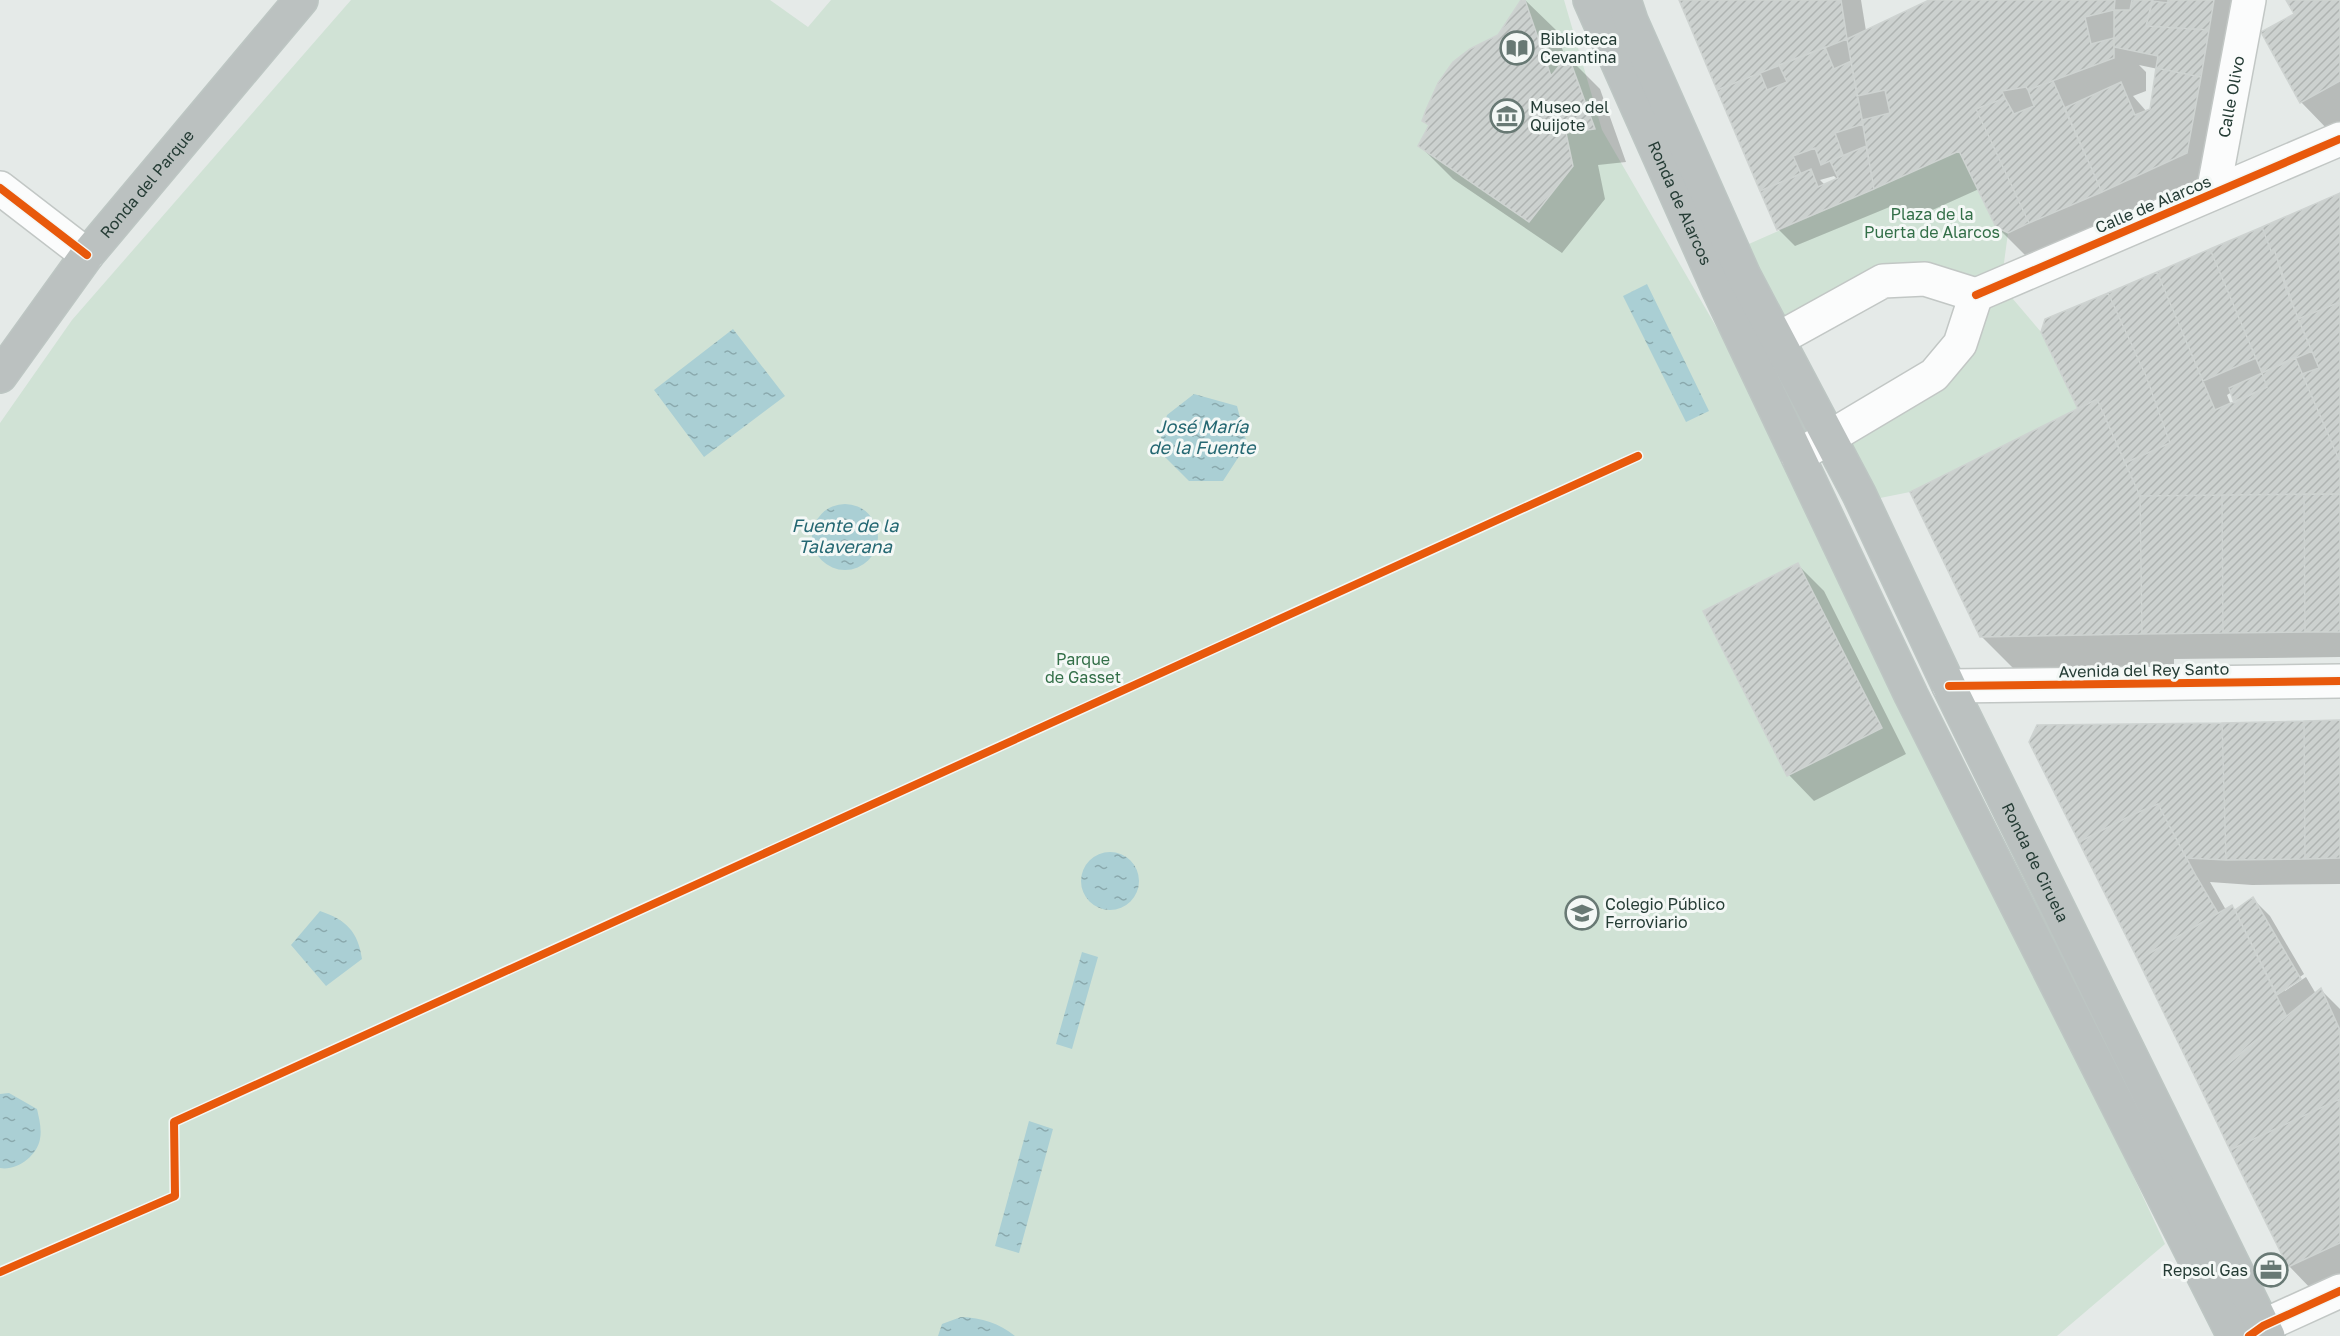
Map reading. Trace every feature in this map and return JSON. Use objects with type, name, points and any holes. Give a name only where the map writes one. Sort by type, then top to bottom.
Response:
[{"type":"highway","name":"Ronda del Parque","points":[[0,376],[87,255],[301,0]]},
{"type":"highway","name":"Ronda de Alarcos","points":[[1590,0],[1718,288],[1763,347],[1802,388]]},
{"type":"highway","name":"Ronda de Alarcos","points":[[1624,0],[1631,21],[1744,276],[1763,347],[1773,403],[1798,456]]},
{"type":"highway","name":"Ronda de Ciruela","points":[[1802,388],[1831,438],[2253,1334]]},
{"type":"highway","points":[[1798,456],[1911,695],[2253,1334]]},
{"type":"street","name":"Calle Olivo","points":[[2213,193],[2249,0]]},
{"type":"street","name":"Calle de Alarcos","points":[[1976,295],[2340,139]]},
{"type":"street","points":[[0,188],[87,255]]},
{"type":"street","points":[[1763,347],[1883,281],[1925,279],[1976,295],[1960,344],[1934,375],[1798,456]]},
{"type":"street","name":"Avenida del Rey Santo","points":[[1949,686],[2340,681]]},
{"type":"street","points":[[2253,1334],[2340,1292]]},
{"type":"green space","name":"Parque de Gasset","points":[[351,0],[770,0],[808,27],[831,0],[1564,0],[1602,130],[1822,509],[2165,1244],[2057,1336],[0,1336],[0,423],[72,320]]},
{"type":"green space","name":"Plaza de la Puerta de Alarcos","points":[[1959,151],[1996,227],[2008,233],[2001,285],[2041,332],[2078,409],[1910,492],[1880,498],[1859,494],[1831,438],[1960,344],[2000,285],[1925,279],[1777,340],[1733,251]]},
{"type":"water","points":[[1647,284],[1709,411],[1686,422],[1623,296]]},
{"type":"water","points":[[733,329],[785,396],[704,457],[654,390]]},
{"type":"water","name":"José María de la Fuente","points":[[1194,394],[1237,406],[1247,444],[1223,481],[1189,481],[1158,450],[1167,415]]},
{"type":"water","name":"Fuente de la Talaverana","points":[[838,504],[852,504],[864,509],[873,518],[878,537],[876,550],[869,561],[852,570],[838,570],[826,565],[817,556],[812,544],[812,530],[817,518],[826,509]]},
{"type":"water","points":[[1110,852],[1121,854],[1134,865],[1139,881],[1137,892],[1126,905],[1110,910],[1099,908],[1086,897],[1081,881],[1083,870],[1094,857]]},
{"type":"water","points":[[320,911],[337,918],[349,928],[357,941],[362,959],[326,986],[291,945]]},
{"type":"water","points":[[1082,952],[1098,957],[1072,1049],[1056,1044]]},
{"type":"water","points":[[9,1093],[37,1109],[41,1135],[35,1151],[25,1161],[13,1167],[0,1168],[0,1094]]},
{"type":"water","points":[[1029,1121],[1053,1129],[1019,1253],[995,1246]]},
{"type":"water","points":[[961,1317],[990,1322],[1015,1336],[938,1336],[942,1324]]},
{"type":"building","name":"Museo del Quijote","points":[[1521,0],[1525,0],[1551,76],[1568,55],[1595,129],[1566,133],[1573,166],[1529,222],[1418,146],[1429,125],[1422,121],[1438,83],[1453,62],[1470,49],[1498,35]]},
{"type":"building","points":[[1679,0],[1841,0],[1847,39],[1717,90]]},
{"type":"building","points":[[1929,0],[2115,0],[2114,10],[2085,17],[2091,44],[2114,38],[2114,58],[2028,90],[2026,87],[2002,91],[2005,98],[1976,109],[2029,223],[2008,233],[1996,227],[1959,151],[1874,189],[1862,120],[1890,113],[1885,90],[1857,96],[1847,39]]},
{"type":"building","points":[[2132,0],[2153,0],[2146,26],[2209,30],[2201,77],[2156,68],[2158,56],[2114,47],[2114,10],[2130,10]]},
{"type":"building","points":[[2168,0],[2214,0],[2209,30],[2146,26],[2152,1],[2168,3]]},
{"type":"building","points":[[2286,0],[2340,0],[2340,81],[2300,103],[2261,32],[2294,14]]},
{"type":"building","points":[[1825,47],[1834,69],[1851,61],[1863,124],[1835,133],[1843,155],[1821,165],[1815,148],[1793,156],[1801,174],[1760,191],[1717,90],[1760,73],[1767,90],[1787,82],[1779,65]]},
{"type":"building","points":[[2156,68],[2201,77],[2187,153],[2102,192],[2064,108],[2121,82],[2135,115],[2150,109]]},
{"type":"building","points":[[2053,81],[2102,192],[2029,223],[1976,109],[2005,98],[2014,114],[2034,106],[2028,90]]},
{"type":"building","points":[[1866,146],[1874,189],[1777,230],[1760,191],[1811,169],[1818,187],[1838,178],[1830,161]]},
{"type":"building","points":[[2340,193],[2340,302],[2298,319],[2274,249],[2271,251],[2262,227]]},
{"type":"building","points":[[2262,227],[2271,251],[2274,249],[2286,289],[2312,351],[2262,373],[2210,249]]},
{"type":"building","points":[[2210,249],[2256,358],[2203,381],[2157,272]]},
{"type":"building","points":[[2157,272],[2215,410],[2267,387],[2262,373],[2295,357],[2340,462],[2340,494],[2140,496],[2125,463],[2170,443],[2146,376],[2108,293]]},
{"type":"building","points":[[2108,293],[2146,376],[2170,443],[2125,463],[2097,399],[2078,409],[2041,332],[2045,319]]},
{"type":"building","points":[[2340,302],[2340,462],[2302,374],[2319,368],[2298,319]]},
{"type":"building","points":[[2262,373],[2267,387],[2234,403],[2229,388]]},
{"type":"building","points":[[2097,399],[2140,496],[2142,634],[1980,637],[1910,492]]},
{"type":"building","points":[[2304,494],[2340,494],[2340,632],[2305,632]]},
{"type":"building","points":[[2304,494],[2305,632],[2223,633],[2222,495]]},
{"type":"building","points":[[2222,495],[2223,633],[2142,634],[2140,496]]},
{"type":"building","points":[[1798,563],[1882,728],[1787,776],[1703,611]]},
{"type":"building","points":[[2340,720],[2340,858],[2305,859],[2304,721]]},
{"type":"building","points":[[2304,721],[2305,859],[2226,860],[2222,723]]},
{"type":"building","points":[[2222,723],[2226,860],[2186,858],[2158,804],[2079,842],[2029,742],[2037,725]]},
{"type":"building","points":[[2158,804],[2218,913],[2138,960],[2079,842]]},
{"type":"building","points":[[2253,897],[2301,979],[2277,995],[2235,910]]},
{"type":"building","points":[[2232,905],[2286,1015],[2200,1087],[2138,960]]},
{"type":"building","points":[[2321,988],[2340,1030],[2340,1099],[2230,1150],[2200,1087]]},
{"type":"building","points":[[2340,1099],[2340,1243],[2288,1267],[2230,1150]]},
{"type":"cycle path","points":[[1976,295],[2340,139]]},
{"type":"cycle path","points":[[0,188],[87,255]]},
{"type":"cycle path","points":[[0,1272],[175,1196],[174,1122],[1638,456]]},
{"type":"cycle path","points":[[1949,686],[2340,681]]},
{"type":"cycle path","points":[[2249,1336],[2263,1326],[2340,1291]]},
{"type":"place","name":"Biblioteca Cevantina","points":[[1517,48]]},
{"type":"place","name":"Museo del Quijote","points":[[1507,116]]},
{"type":"place","name":"Colegio Público Ferroviario","points":[[1582,913]]},
{"type":"place","name":"Repsol Gas","points":[[2271,1270]]}]
